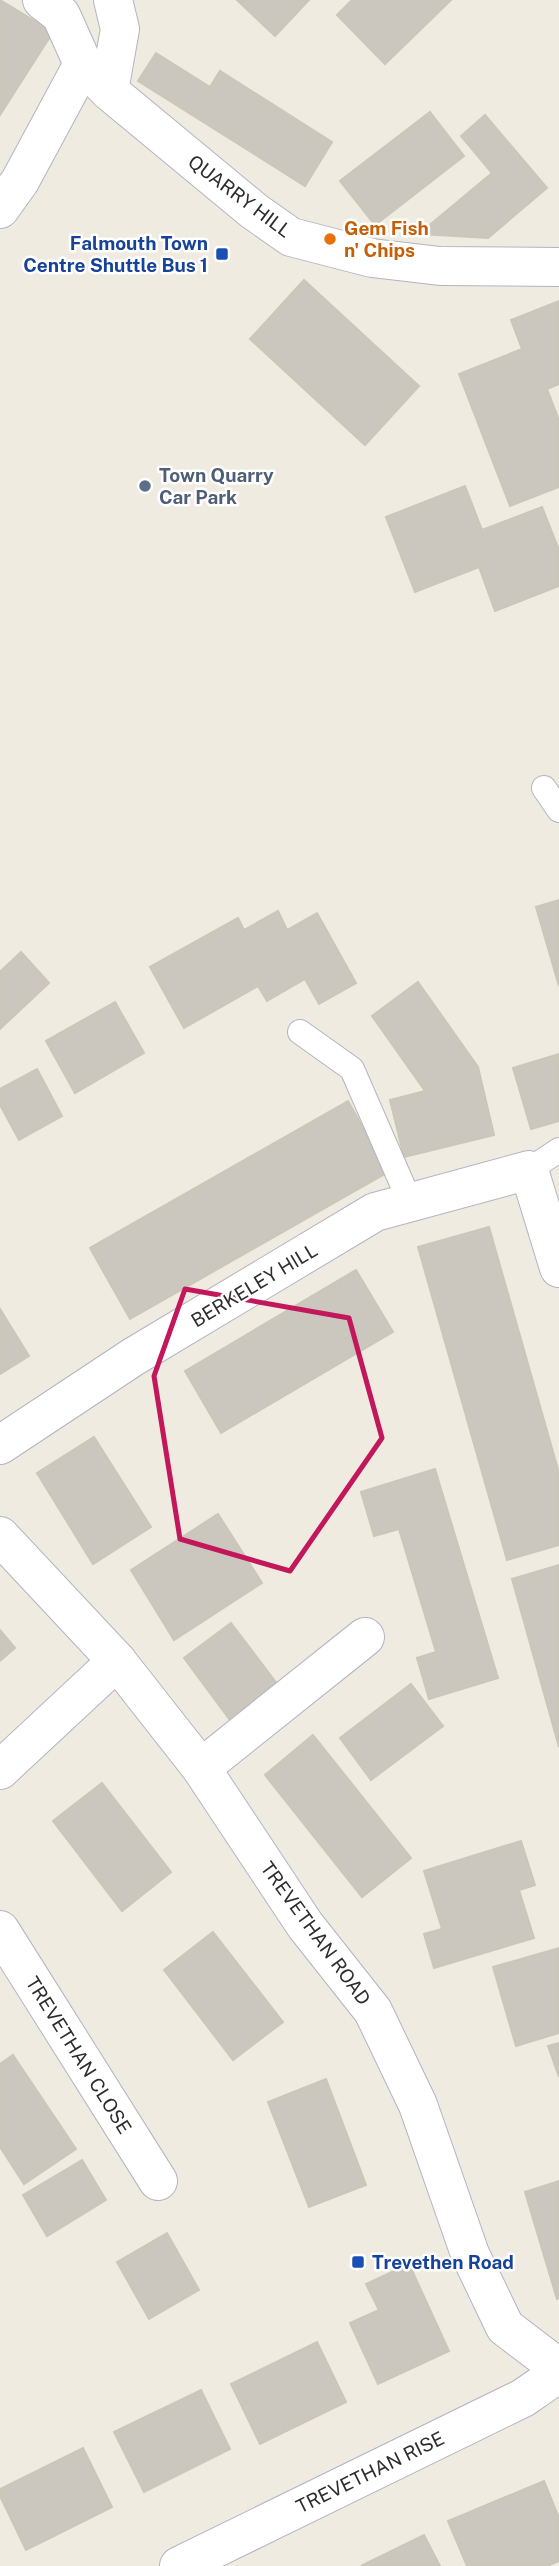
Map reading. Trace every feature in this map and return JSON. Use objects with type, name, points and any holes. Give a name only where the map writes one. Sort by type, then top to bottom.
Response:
[{"type":"street","name":"QUARRY HILL","points":[[42,0],[61,15],[83,64],[109,91],[254,211],[291,237],[372,258],[440,266],[559,267]]},
{"type":"street","points":[[109,91],[120,29],[113,0]]},
{"type":"street","points":[[0,209],[20,181],[83,64]]},
{"type":"street","points":[[544,1160],[559,1268]]},
{"type":"street","name":"BERKELEY HILL","points":[[0,1445],[133,1357],[375,1212],[544,1160]]},
{"type":"street","name":"TREVETHAN ROAD","points":[[0,1536],[117,1661],[201,1769],[305,1925],[373,2011],[418,2105],[470,2254],[505,2327],[559,2371]]},
{"type":"street","points":[[201,1769],[365,1637]]},
{"type":"street","points":[[0,1770],[117,1661]]},
{"type":"street","name":"TREVETHAN CLOSE","points":[[0,1930],[158,2181]]},
{"type":"street","name":"TREVETHAN RISE","points":[[179,2566],[523,2398],[559,2371]]},
{"type":"lane","points":[[544,788],[559,810]]},
{"type":"lane","points":[[300,1032],[352,1069],[410,1202]]},
{"type":"highlighted area","points":[[185,1289],[349,1318],[382,1438],[290,1571],[180,1539],[154,1376]]},
{"type":"building","points":[[0,0],[53,32],[0,115]]},
{"type":"building","points":[[237,0],[309,0],[275,36]]},
{"type":"building","points":[[352,0],[451,0],[385,64],[337,15]]},
{"type":"building","points":[[156,53],[210,87],[220,71],[332,142],[305,186],[138,81]]},
{"type":"building","points":[[430,112],[464,156],[375,225],[340,181]]},
{"type":"building","points":[[485,115],[547,188],[488,238],[419,234],[492,173],[461,136]]},
{"type":"building","points":[[304,280],[419,386],[365,445],[250,339]]},
{"type":"building","points":[[559,301],[559,384],[547,389],[559,420],[559,487],[510,506],[459,374],[522,349],[511,320]]},
{"type":"building","points":[[465,486],[482,530],[542,507],[559,550],[559,586],[495,611],[479,567],[415,592],[386,517]]},
{"type":"building","points":[[559,900],[559,986],[536,907]]},
{"type":"building","points":[[278,911],[287,930],[317,913],[356,983],[319,1004],[305,979],[267,1001],[258,986],[184,1028],[150,967],[238,918],[244,930]]},
{"type":"building","points":[[21,952],[49,983],[0,1029],[0,972]]},
{"type":"building","points":[[418,982],[478,1067],[494,1135],[404,1157],[390,1100],[425,1091],[372,1016]]},
{"type":"building","points":[[115,1002],[144,1053],[75,1093],[46,1041]]},
{"type":"building","points":[[559,1054],[559,1121],[531,1129],[513,1068]]},
{"type":"building","points":[[37,1069],[62,1116],[19,1140],[0,1105],[0,1089]]},
{"type":"building","points":[[348,1101],[388,1172],[130,1319],[90,1248]]},
{"type":"building","points":[[489,1227],[559,1473],[559,1545],[507,1560],[418,1247]]},
{"type":"building","points":[[356,1270],[393,1332],[221,1433],[185,1371]]},
{"type":"building","points":[[0,1309],[29,1356],[0,1374]]},
{"type":"building","points":[[94,1437],[151,1527],[93,1564],[37,1473]]},
{"type":"building","points":[[435,1469],[498,1678],[429,1699],[417,1658],[436,1652],[399,1529],[374,1536],[361,1492]]},
{"type":"building","points":[[218,1514],[262,1583],[174,1640],[131,1570]]},
{"type":"building","points":[[559,1565],[559,1747],[512,1579]]},
{"type":"building","points":[[231,1623],[281,1689],[233,1724],[184,1658]]},
{"type":"building","points":[[0,1630],[15,1648],[0,1661]]},
{"type":"building","points":[[411,1684],[443,1726],[371,1780],[340,1738]]},
{"type":"building","points":[[313,1735],[411,1858],[362,1897],[265,1775]]},
{"type":"building","points":[[102,1783],[171,1872],[122,1911],[53,1821]]},
{"type":"building","points":[[521,1841],[535,1885],[519,1890],[534,1938],[434,1968],[424,1934],[442,1929],[424,1871]]},
{"type":"building","points":[[213,1932],[283,2022],[233,2060],[164,1970]]},
{"type":"building","points":[[559,1948],[559,2033],[516,2046],[493,1967]]},
{"type":"building","points":[[559,2043],[559,2077],[548,2046]]},
{"type":"building","points":[[13,2055],[76,2149],[24,2184],[0,2147],[0,2064]]},
{"type":"building","points":[[326,2079],[366,2185],[309,2207],[268,2102]]},
{"type":"building","points":[[82,2160],[106,2200],[47,2236],[23,2195]]},
{"type":"building","points":[[559,2181],[559,2298],[557,2299],[525,2192]]},
{"type":"building","points":[[167,2233],[199,2290],[149,2319],[117,2262]]},
{"type":"building","points":[[409,2264],[449,2351],[378,2384],[350,2323],[379,2310],[366,2284]]},
{"type":"building","points":[[317,2342],[346,2402],[260,2444],[231,2384]]},
{"type":"building","points":[[201,2390],[230,2449],[144,2492],[114,2432]]},
{"type":"building","points":[[83,2448],[112,2507],[26,2550],[0,2496],[0,2489]]},
{"type":"building","points":[[544,2481],[559,2518],[559,2561],[547,2566],[467,2566],[448,2521]]},
{"type":"building","points":[[424,2535],[440,2566],[361,2566]]},
{"type":"place","name":"Gem Fish n' Chips","points":[[330,239]]},
{"type":"place","name":"Falmouth Town Centre Shuttle Bus 1","points":[[222,254]]},
{"type":"place","name":"Town Quarry Car Park","points":[[145,486]]},
{"type":"place","name":"Trevethen Road","points":[[358,2262]]}]
